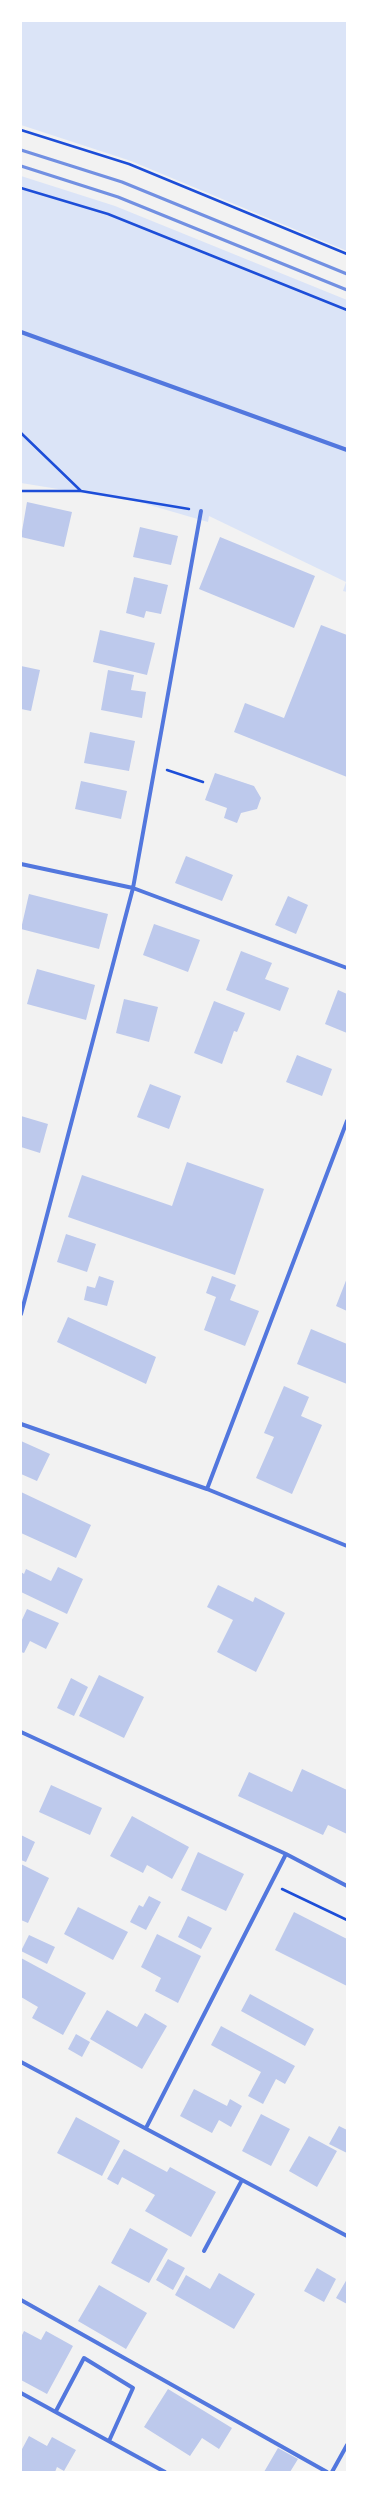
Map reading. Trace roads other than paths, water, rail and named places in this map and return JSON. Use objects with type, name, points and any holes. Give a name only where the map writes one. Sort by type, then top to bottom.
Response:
[{"type":"street","points":[[21,332],[347,450]]},
{"type":"street","points":[[21,1314],[132,888],[201,511]]},
{"type":"street","points":[[21,864],[132,888],[347,968]]},
{"type":"street","points":[[207,1490],[347,1121]]},
{"type":"street","points":[[21,1424],[207,1490],[347,1546]]},
{"type":"street","points":[[21,1732],[286,1854],[347,1886]]},
{"type":"street","points":[[146,2128],[286,1854]]},
{"type":"street","points":[[21,2062],[347,2236]]},
{"type":"street","points":[[204,2251],[242,2180]]},
{"type":"street","points":[[21,2300],[327,2472]]},
{"type":"street","points":[[56,2411],[84,2358],[132,2388],[110,2442]]},
{"type":"street","points":[[21,2393],[165,2472]]},
{"type":"street","points":[[332,2472],[347,2445]]},
{"type":"railway","points":[[21,150],[122,182],[347,274]]},
{"type":"railway","points":[[21,166],[118,197],[347,290]]}]
